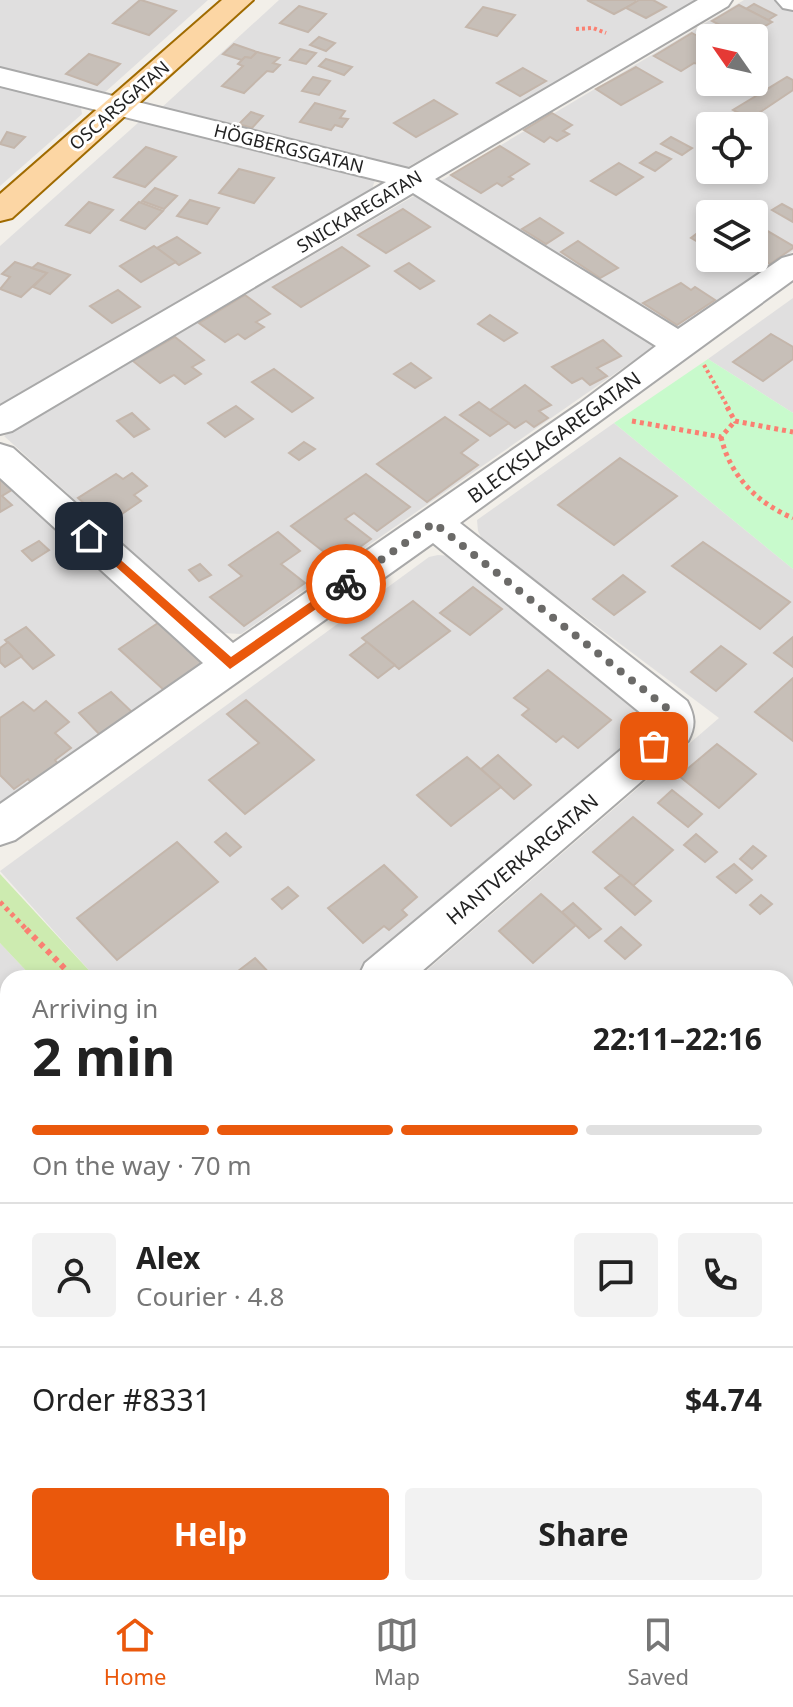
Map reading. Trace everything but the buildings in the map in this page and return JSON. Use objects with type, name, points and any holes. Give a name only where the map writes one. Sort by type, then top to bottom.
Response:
[{"type":"main road","name":"OSCARSGATAN","points":[[0,211],[239,0]]},
{"type":"street","name":"SNICKAREGATAN","points":[[0,422],[718,0]]},
{"type":"street","name":"HÖGBERGSGATAN","points":[[0,77],[413,179],[679,345]]},
{"type":"street","name":"BLECKSLAGAREGATAN","points":[[0,827],[591,413],[679,345],[793,265]]},
{"type":"street","points":[[0,457],[230,664]]},
{"type":"street","name":"HANTVERKARGATAN","points":[[390,970],[674,729],[673,713],[434,523]]},
{"type":"path","points":[[576,29],[593,28],[607,34]]},
{"type":"path","points":[[679,345],[705,366],[735,421]]},
{"type":"path","points":[[591,413],[721,437]]},
{"type":"path","points":[[735,421],[793,432]]},
{"type":"path","points":[[721,437],[735,421]]},
{"type":"path","points":[[721,437],[730,469],[768,505],[793,518]]},
{"type":"path","points":[[0,902],[66,970]]},
{"type":"shaded area","points":[[0,0],[208,0],[103,94],[0,68]]},
{"type":"shaded area","points":[[279,0],[699,0],[406,168],[159,110]]},
{"type":"shaded area","points":[[744,0],[776,0],[793,9],[793,251],[768,269],[768,200],[696,200],[696,272],[763,272],[682,330],[668,330],[439,182],[696,29],[696,96],[768,96],[768,24],[704,24]]},
{"type":"shaded area","points":[[0,86],[76,106],[81,108],[82,114],[0,186]]},
{"type":"shaded area","points":[[139,122],[375,180],[372,189],[268,252],[0,406],[0,246]]},
{"type":"shaded area","points":[[419,193],[659,343],[241,634],[222,633],[4,436]]},
{"type":"shaded area","points":[[793,298],[793,413],[708,359]]},
{"type":"shaded area","points":[[614,423],[793,569],[793,970],[427,970],[719,718],[483,541],[477,520]]},
{"type":"shaded area","points":[[0,474],[206,663],[0,805]]},
{"type":"shaded area","points":[[451,556],[651,718],[649,730],[364,970],[89,970],[0,871],[429,557]]},
{"type":"shaded area","points":[[0,943],[25,970],[0,970]]},
{"type":"green space","points":[[708,359],[793,413],[793,569],[614,423]]},
{"type":"green space","points":[[0,874],[89,970],[25,970],[0,943]]},
{"type":"way so far","points":[[346,584],[434,523],[673,713],[674,729],[654,746]]},
{"type":"route","points":[[89,536],[230,664],[346,584]]}]
